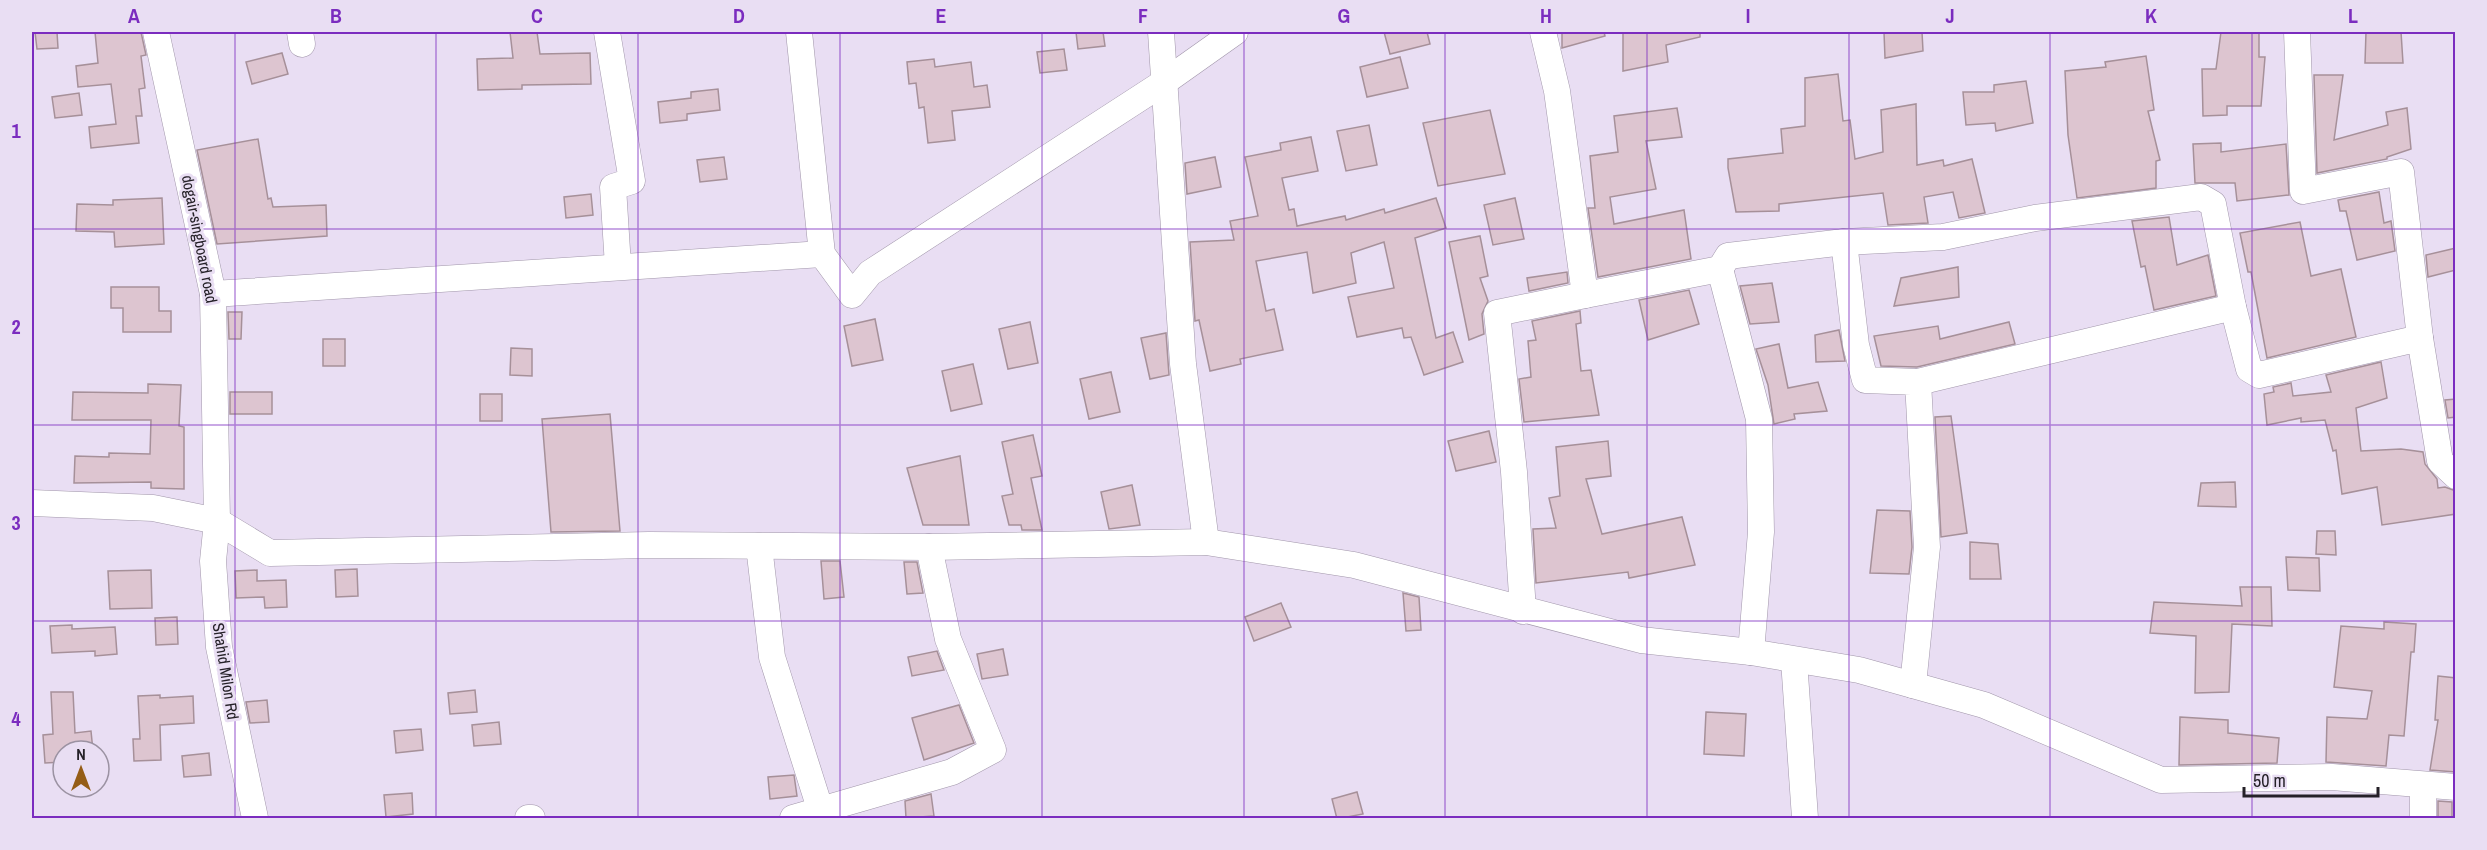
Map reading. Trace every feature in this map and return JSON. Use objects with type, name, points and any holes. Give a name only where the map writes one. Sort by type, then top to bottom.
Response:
[{"type":"street","name":"dogair-singboard road","points":[[156,32],[213,294],[217,521]]},
{"type":"street","points":[[607,32],[632,181],[613,187],[618,266]]},
{"type":"street","points":[[799,32],[822,254],[852,295],[870,273],[1163,83],[1235,32]]},
{"type":"street","points":[[1161,32],[1183,364],[1206,542]]},
{"type":"street","points":[[1543,32],[1557,91],[1586,295]]},
{"type":"street","points":[[2297,32],[2303,191],[2401,172],[2420,338],[2440,461],[2456,476]]},
{"type":"street","points":[[1751,652],[1761,532],[1759,419],[1720,269],[1728,256],[1844,242],[1943,237],[2035,218],[2200,197],[2213,204],[2233,307],[2249,369],[2253,374],[2259,375],[2420,338]]},
{"type":"street","points":[[1844,242],[1856,345],[1865,380],[1918,382],[2233,307]]},
{"type":"street","points":[[213,294],[822,254]]},
{"type":"street","points":[[1523,611],[1514,472],[1497,313],[1720,269]]},
{"type":"street","points":[[1913,685],[1926,548],[1918,382]]},
{"type":"street","points":[[32,503],[153,508],[217,521],[270,553],[649,545],[929,547],[1206,542],[1354,565],[1641,640],[1751,652],[1859,670],[1984,705],[2161,780],[2332,777],[2456,787]]},
{"type":"street","name":"Shahid Milon Rd","points":[[217,521],[213,561],[219,647],[255,819]]},
{"type":"street","points":[[759,546],[772,657],[821,814]]},
{"type":"street","points":[[793,819],[821,814],[952,772],[993,750],[948,639],[929,547]]},
{"type":"street","points":[[1794,660],[1805,819]]},
{"type":"street","points":[[2423,784],[2423,819]]},
{"type":"building","points":[[35,32],[57,32],[58,48],[37,49]]},
{"type":"building","points":[[95,32],[141,32],[146,55],[141,56],[145,88],[139,89],[142,116],[136,116],[139,143],[91,148],[89,127],[116,124],[111,84],[78,87],[76,66],[98,63]]},
{"type":"building","points":[[510,32],[537,32],[540,54],[590,53],[591,84],[522,85],[522,89],[478,90],[477,59],[513,58]]},
{"type":"building","points":[[1076,32],[1103,32],[1105,46],[1078,49]]},
{"type":"building","points":[[1384,32],[1427,32],[1430,44],[1390,54]]},
{"type":"building","points":[[1562,32],[1604,32],[1605,36],[1562,48]]},
{"type":"building","points":[[1623,32],[1700,32],[1700,37],[1666,45],[1668,62],[1623,71]]},
{"type":"building","points":[[1884,32],[1922,32],[1923,51],[1885,58]]},
{"type":"building","points":[[2221,32],[2259,32],[2259,57],[2265,57],[2261,106],[2227,106],[2227,115],[2203,116],[2202,69],[2216,69]]},
{"type":"building","points":[[2366,32],[2401,32],[2403,63],[2365,63]]},
{"type":"building","points":[[1064,49],[1067,70],[1040,73],[1037,52]]},
{"type":"building","points":[[282,53],[288,74],[252,84],[246,62]]},
{"type":"building","points":[[2146,56],[2154,110],[2148,111],[2160,160],[2156,161],[2156,188],[2077,198],[2068,135],[2065,71],[2106,67],[2105,62]]},
{"type":"building","points":[[1400,57],[1408,88],[1367,97],[1360,67]]},
{"type":"building","points":[[934,59],[935,67],[971,62],[974,87],[987,85],[990,107],[952,111],[955,140],[928,143],[924,107],[919,108],[916,83],[909,84],[907,62]]},
{"type":"building","points":[[1838,74],[1843,121],[1850,120],[1855,159],[1883,152],[1881,110],[1916,104],[1917,165],[1943,160],[1944,166],[1972,159],[1985,213],[1959,218],[1953,192],[1924,197],[1928,223],[1888,225],[1883,193],[1779,204],[1779,211],[1736,212],[1728,159],[1783,153],[1781,129],[1805,126],[1805,78]]},
{"type":"building","points":[[2314,75],[2343,75],[2334,140],[2388,125],[2386,112],[2407,108],[2411,149],[2387,157],[2387,159],[2317,173]]},
{"type":"building","points":[[2026,81],[2033,123],[1996,131],[1995,123],[1966,125],[1963,92],[1994,92],[1994,85]]},
{"type":"building","points":[[718,89],[720,110],[687,114],[687,120],[660,123],[658,102],[691,98],[691,92]]},
{"type":"building","points":[[79,93],[82,115],[55,118],[52,97]]},
{"type":"building","points":[[1677,108],[1682,137],[1646,141],[1656,189],[1610,197],[1614,224],[1684,210],[1691,259],[1598,277],[1588,208],[1595,208],[1590,156],[1618,152],[1614,116]]},
{"type":"building","points":[[1490,110],[1505,174],[1438,186],[1423,123]]},
{"type":"building","points":[[1369,125],[1377,165],[1346,171],[1337,131]]},
{"type":"building","points":[[1311,137],[1318,171],[1282,178],[1289,210],[1294,209],[1297,226],[1345,216],[1346,220],[1384,209],[1385,213],[1436,198],[1446,228],[1415,238],[1436,338],[1453,332],[1463,362],[1424,375],[1411,337],[1404,338],[1402,328],[1357,337],[1348,297],[1394,288],[1384,242],[1351,253],[1356,283],[1313,293],[1307,252],[1256,261],[1266,311],[1274,309],[1283,350],[1240,359],[1241,364],[1210,371],[1199,320],[1195,321],[1190,242],[1234,240],[1230,221],[1258,216],[1245,157],[1281,150],[1280,143]]},
{"type":"building","points":[[258,139],[268,199],[271,198],[273,207],[326,205],[327,236],[217,244],[197,150]]},
{"type":"building","points":[[2221,143],[2221,152],[2286,144],[2289,195],[2237,201],[2235,183],[2195,183],[2193,144]]},
{"type":"building","points":[[724,157],[727,179],[700,182],[697,160]]},
{"type":"building","points":[[1215,157],[1221,187],[1187,194],[1185,163]]},
{"type":"building","points":[[2379,192],[2384,223],[2391,221],[2395,251],[2357,260],[2346,211],[2340,211],[2338,200]]},
{"type":"building","points":[[591,194],[593,215],[566,218],[564,197]]},
{"type":"building","points":[[162,198],[164,244],[115,247],[114,232],[76,231],[77,204],[113,205],[113,200]]},
{"type":"building","points":[[1515,198],[1524,239],[1493,245],[1484,205]]},
{"type":"building","points":[[2169,217],[2177,265],[2208,255],[2216,296],[2154,310],[2145,266],[2141,267],[2132,221]]},
{"type":"building","points":[[2300,222],[2311,276],[2341,269],[2356,337],[2267,358],[2251,272],[2248,272],[2240,233]]},
{"type":"building","points":[[1480,236],[1488,276],[1480,278],[1488,301],[1482,314],[1484,334],[1469,340],[1449,242]]},
{"type":"building","points":[[2456,248],[2456,270],[2428,277],[2426,255]]},
{"type":"building","points":[[1958,267],[1959,297],[1894,306],[1901,278]]},
{"type":"building","points":[[1567,272],[1568,283],[1529,291],[1527,278]]},
{"type":"building","points":[[1772,283],[1779,322],[1750,324],[1740,286]]},
{"type":"building","points":[[111,287],[159,287],[159,311],[171,311],[171,332],[123,332],[123,308],[111,308]]},
{"type":"building","points":[[1689,290],[1699,324],[1648,340],[1639,300]]},
{"type":"building","points":[[1580,311],[1581,323],[1576,324],[1581,371],[1591,370],[1599,415],[1524,422],[1519,379],[1531,377],[1528,341],[1536,340],[1532,321]]},
{"type":"building","points":[[228,312],[242,312],[241,339],[229,339]]},
{"type":"building","points":[[875,319],[883,360],[852,366],[844,326]]},
{"type":"building","points":[[1030,322],[1038,363],[1008,369],[999,329]]},
{"type":"building","points":[[2009,322],[2015,344],[1917,367],[1881,366],[1874,336],[1938,326],[1940,339]]},
{"type":"building","points":[[1839,330],[1845,361],[1816,362],[1815,335]]},
{"type":"building","points":[[1166,333],[1169,375],[1150,379],[1141,338]]},
{"type":"building","points":[[323,339],[345,339],[345,366],[323,366]]},
{"type":"building","points":[[1779,344],[1788,388],[1818,382],[1827,411],[1794,414],[1795,419],[1774,424],[1768,385],[1756,349]]},
{"type":"building","points":[[511,348],[532,349],[532,376],[510,375]]},
{"type":"building","points":[[2381,362],[2387,398],[2356,408],[2361,451],[2401,449],[2423,452],[2425,464],[2437,479],[2438,488],[2445,487],[2456,491],[2456,514],[2382,525],[2377,487],[2342,494],[2336,450],[2333,451],[2325,420],[2301,422],[2301,418],[2267,425],[2264,394],[2274,392],[2273,387],[2291,383],[2293,396],[2331,392],[2326,375]]},
{"type":"building","points":[[973,364],[982,404],[951,411],[942,371]]},
{"type":"building","points":[[1111,372],[1120,412],[1089,419],[1080,379]]},
{"type":"building","points":[[148,384],[181,385],[179,426],[184,427],[184,489],[151,488],[151,482],[74,483],[75,456],[109,457],[109,453],[150,454],[151,420],[72,420],[73,392],[148,393]]},
{"type":"building","points":[[230,392],[272,392],[272,414],[230,414]]},
{"type":"building","points":[[480,394],[502,394],[502,421],[480,421]]},
{"type":"building","points":[[2456,399],[2456,417],[2448,418],[2445,400]]},
{"type":"building","points":[[610,414],[620,531],[551,532],[542,419]]},
{"type":"building","points":[[1951,416],[1967,533],[1941,537],[1935,417]]},
{"type":"building","points":[[1489,431],[1496,462],[1456,471],[1448,441]]},
{"type":"building","points":[[1033,435],[1042,476],[1031,478],[1042,530],[1022,530],[1021,525],[1009,525],[1002,496],[1013,494],[1002,442]]},
{"type":"building","points":[[1608,441],[1611,476],[1586,479],[1602,534],[1682,517],[1695,565],[1629,578],[1628,572],[1536,583],[1533,529],[1556,528],[1549,498],[1560,496],[1556,447]]},
{"type":"building","points":[[960,456],[969,525],[923,525],[907,468]]},
{"type":"building","points":[[2235,482],[2236,507],[2198,506],[2201,483]]},
{"type":"building","points":[[1132,485],[1140,525],[1109,529],[1101,492]]},
{"type":"building","points":[[1877,510],[1910,511],[1912,547],[1909,574],[1870,573]]},
{"type":"building","points":[[2317,531],[2335,531],[2336,555],[2316,554]]},
{"type":"building","points":[[1970,542],[1998,544],[2001,579],[1970,579]]},
{"type":"building","points":[[2286,557],[2319,558],[2320,591],[2288,590]]},
{"type":"building","points":[[821,561],[840,561],[844,597],[824,599]]},
{"type":"building","points":[[904,562],[917,562],[923,593],[907,594]]},
{"type":"building","points":[[357,569],[358,596],[336,597],[335,570]]},
{"type":"building","points":[[151,570],[152,608],[110,609],[108,571]]},
{"type":"building","points":[[257,570],[257,581],[286,580],[287,607],[265,608],[264,597],[236,598],[235,571]]},
{"type":"building","points":[[2240,587],[2271,587],[2272,626],[2232,624],[2229,692],[2195,693],[2196,636],[2150,633],[2154,602],[2242,606]]},
{"type":"building","points":[[1403,593],[1419,597],[1421,630],[1406,631]]},
{"type":"building","points":[[1281,603],[1291,627],[1254,641],[1245,617]]},
{"type":"building","points":[[177,617],[178,644],[156,645],[155,618]]},
{"type":"building","points":[[2384,622],[2416,624],[2414,652],[2411,652],[2404,736],[2389,735],[2386,766],[2326,762],[2327,717],[2367,719],[2372,691],[2334,687],[2341,626],[2384,629]]},
{"type":"building","points":[[72,625],[72,629],[115,627],[117,654],[95,656],[95,651],[52,653],[50,626]]},
{"type":"building","points":[[1003,649],[1008,675],[982,679],[977,654]]},
{"type":"building","points":[[937,651],[944,670],[912,676],[908,657]]},
{"type":"building","points":[[2438,676],[2456,678],[2456,772],[2430,770],[2438,720],[2435,720]]},
{"type":"building","points":[[475,690],[477,712],[450,714],[448,693]]},
{"type":"building","points":[[51,692],[73,692],[75,733],[91,731],[92,739],[51,739],[51,763],[45,763],[43,735],[53,734]]},
{"type":"building","points":[[160,695],[160,698],[193,696],[194,723],[160,725],[161,760],[134,761],[133,739],[140,739],[138,696]]},
{"type":"building","points":[[267,700],[269,722],[250,723],[246,702]]},
{"type":"building","points":[[959,705],[974,743],[924,760],[912,718]]},
{"type":"building","points":[[1706,712],[1746,714],[1744,756],[1704,754]]},
{"type":"building","points":[[2180,717],[2228,720],[2228,733],[2279,738],[2277,763],[2179,765]]},
{"type":"building","points":[[499,722],[501,744],[474,746],[472,725]]},
{"type":"building","points":[[421,729],[423,750],[396,753],[394,731]]},
{"type":"building","points":[[209,753],[211,775],[184,777],[182,756]]},
{"type":"building","points":[[794,775],[797,796],[770,799],[768,777]]},
{"type":"building","points":[[1357,792],[1363,814],[1337,819],[1332,799]]},
{"type":"building","points":[[412,793],[413,814],[386,817],[384,795]]},
{"type":"building","points":[[931,794],[934,816],[906,818],[905,801]]},
{"type":"building","points":[[2438,801],[2452,802],[2452,819],[2438,819]]}]
